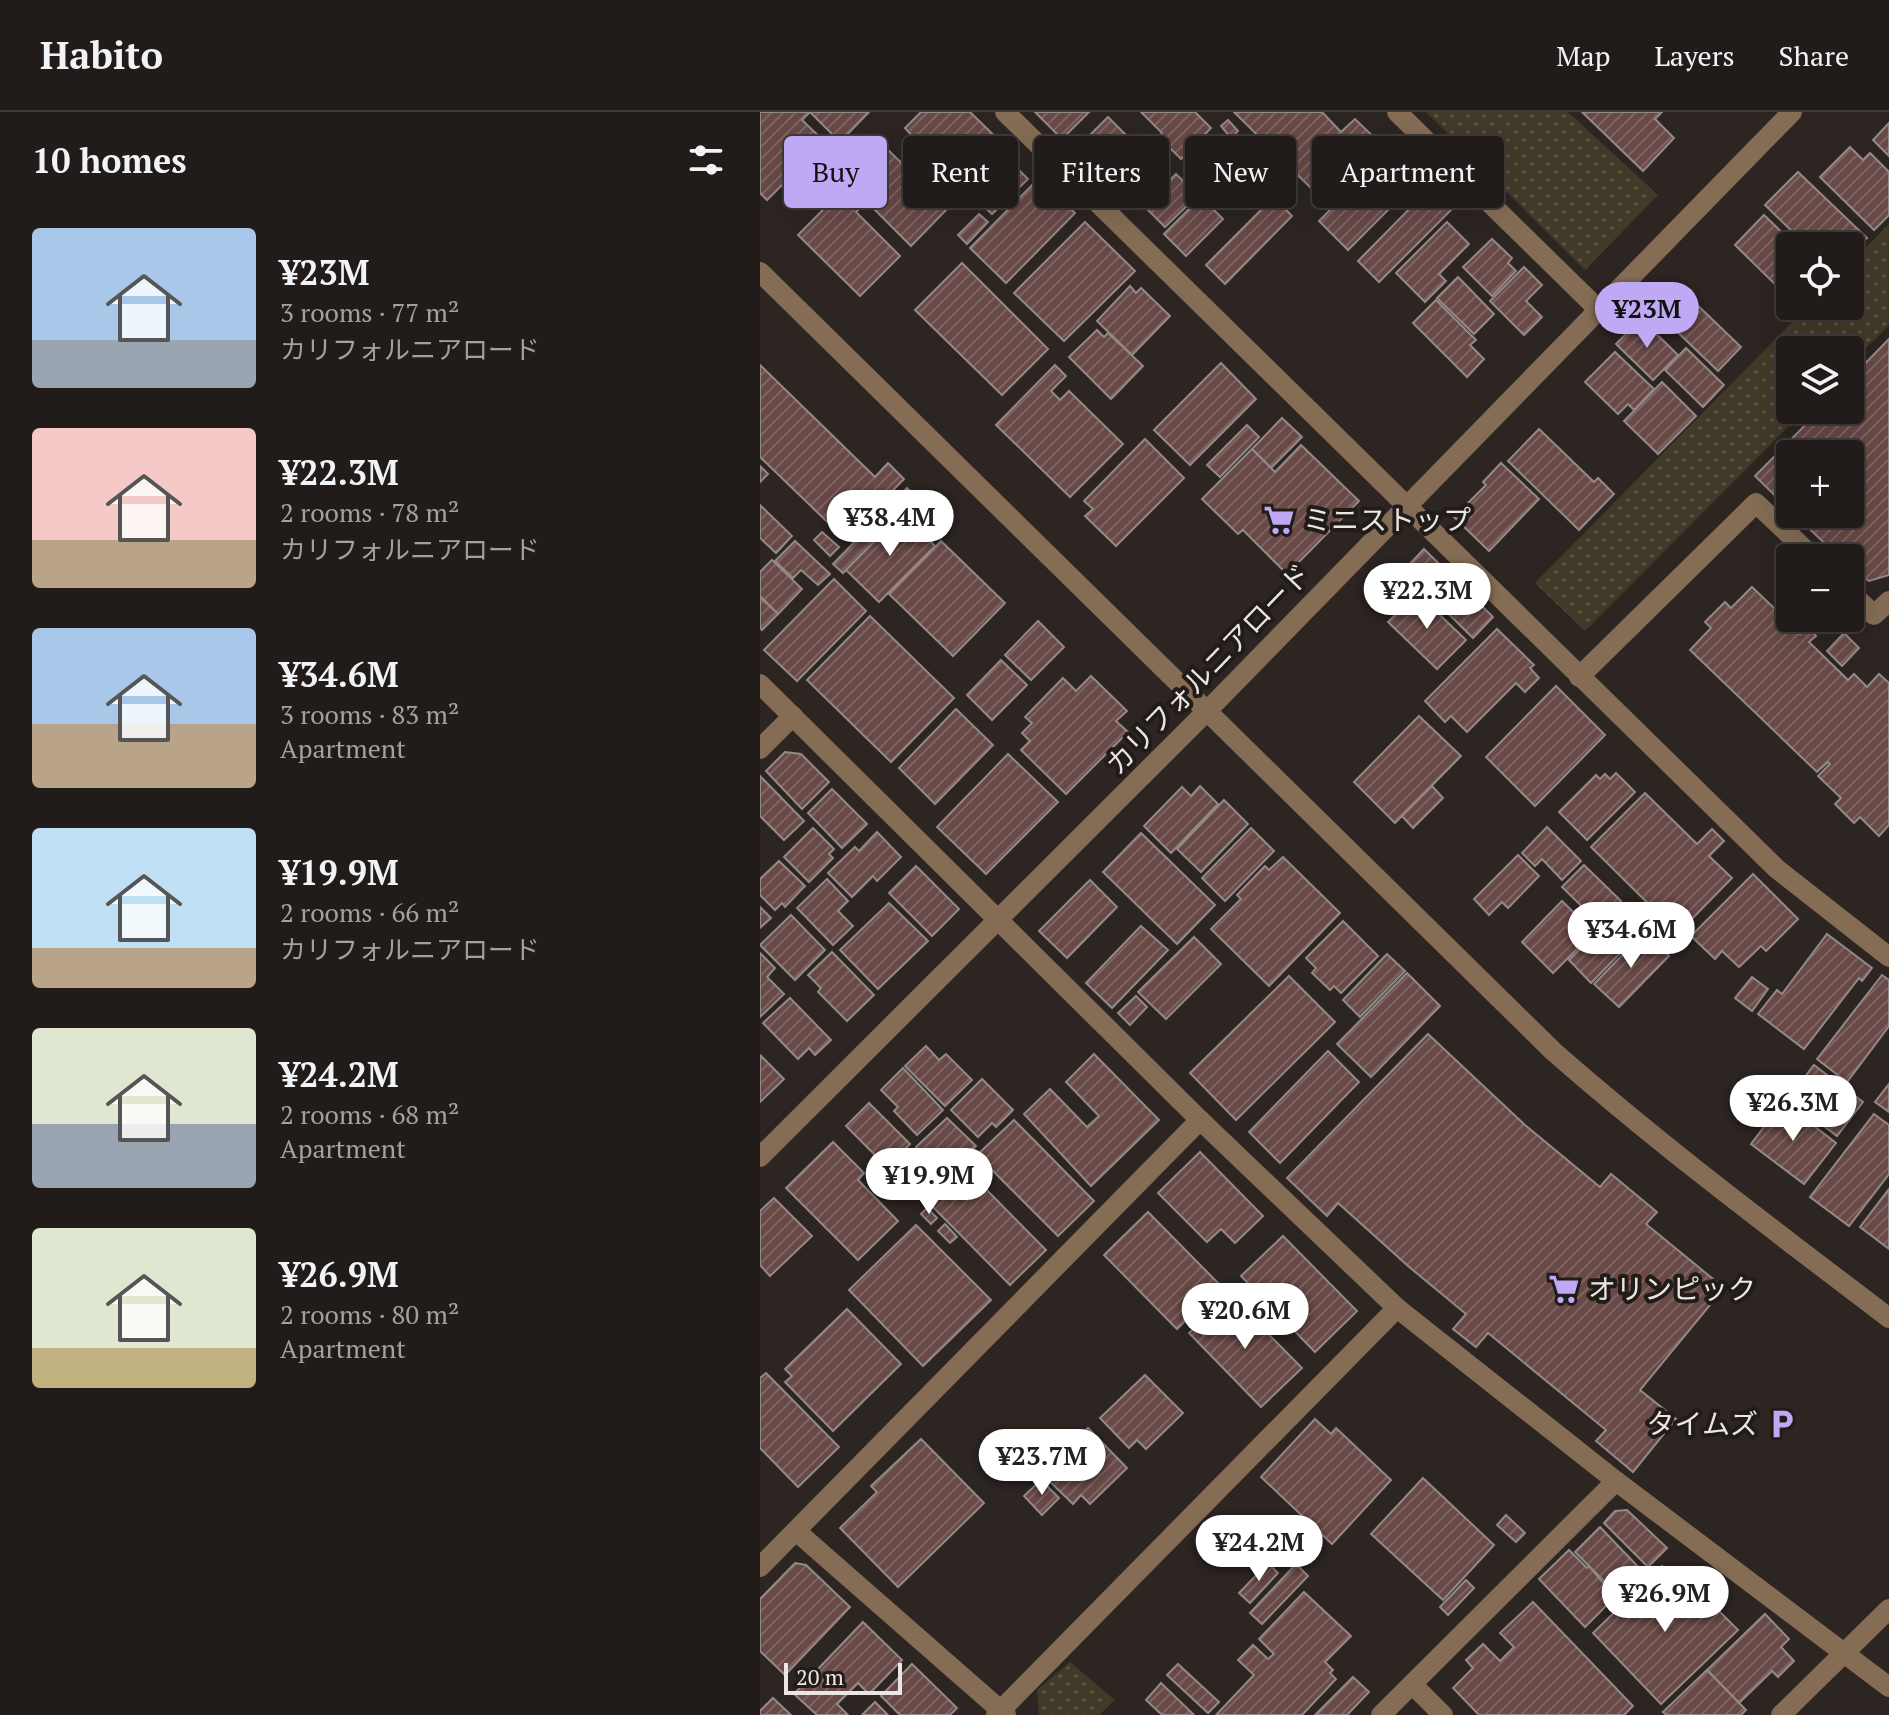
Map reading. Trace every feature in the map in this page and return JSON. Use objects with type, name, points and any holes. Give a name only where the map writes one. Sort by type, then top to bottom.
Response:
[{"type":"street","points":[[1005,112],[1777,869],[1889,957]]},
{"type":"street","points":[[1397,112],[1598,309]]},
{"type":"street","name":"カリフォルニアロード","points":[[760,1157],[1207,711],[1792,112]]},
{"type":"street","points":[[760,272],[1553,1051],[1715,1186],[1889,1318]]},
{"type":"street","points":[[1579,677],[1756,503],[1799,544]]},
{"type":"street","points":[[1864,605],[1874,615],[1889,601]]},
{"type":"street","points":[[760,684],[1200,1120],[1397,1308],[1616,1481],[1889,1687]]},
{"type":"street","points":[[760,749],[793,716]]},
{"type":"street","points":[[760,1567],[1200,1120]]},
{"type":"street","points":[[796,1531],[1001,1713],[1397,1308]]},
{"type":"street","points":[[1381,1715],[1616,1481]]},
{"type":"street","points":[[1781,1715],[1889,1609]]},
{"type":"street","points":[[1412,1684],[1443,1715]]},
{"type":"shaded area","points":[[1426,112],[1568,112],[1658,195],[1585,270],[1504,190],[1504,136],[1450,136]]},
{"type":"shaded area","points":[[1889,224],[1889,325],[1864,350],[1864,336],[1778,336],[1794,320],[1864,320],[1864,250]]},
{"type":"shaded area","points":[[1776,338],[1776,424],[1791,424],[1585,631],[1535,583]]},
{"type":"shaded area","points":[[1070,1662],[1115,1700],[1099,1715],[1039,1715],[1037,1690]]},
{"type":"building","points":[[760,112],[810,112],[802,120],[819,136],[784,136],[784,183],[767,200],[760,193]]},
{"type":"building","points":[[810,112],[869,112],[846,136],[834,136]]},
{"type":"building","points":[[921,112],[970,112],[994,136],[912,136],[905,128]]},
{"type":"building","points":[[1035,112],[1089,112],[1065,136],[1059,136]]},
{"type":"building","points":[[1141,112],[1195,112],[1211,128],[1203,136],[1185,136],[1185,155],[1181,159],[1169,147],[1169,136],[1160,136],[1162,133]]},
{"type":"building","points":[[1234,112],[1322,112],[1341,132],[1355,119],[1373,136],[1312,136],[1312,189],[1296,173],[1296,136],[1258,136]]},
{"type":"building","points":[[1582,112],[1662,112],[1655,119],[1674,138],[1643,171]]},
{"type":"building","points":[[1108,117],[1127,136],[1089,136]]},
{"type":"building","points":[[1228,120],[1238,131],[1229,136],[1221,126]]},
{"type":"building","points":[[1889,123],[1889,156],[1873,140]]},
{"type":"building","points":[[1850,147],[1863,160],[1870,153],[1889,172],[1889,215],[1874,230],[1820,177]]},
{"type":"building","points":[[887,149],[903,164],[903,208],[948,208],[911,246],[873,208],[887,208]]},
{"type":"building","points":[[1018,169],[1028,179],[1018,189]]},
{"type":"building","points":[[1798,172],[1861,232],[1793,232],[1765,205]]},
{"type":"building","points":[[1176,174],[1185,183],[1185,208],[1165,227],[1146,208],[1169,208],[1169,181]]},
{"type":"building","points":[[1034,183],[1034,208],[1070,208],[1075,213],[1006,283],[970,248],[1009,208],[1018,208],[1018,199]]},
{"type":"building","points":[[825,208],[860,208],[856,212],[900,256],[860,296],[798,235]]},
{"type":"building","points":[[1190,208],[1212,208],[1223,219],[1186,256],[1164,234]]},
{"type":"building","points":[[1263,208],[1284,208],[1292,216],[1225,284],[1206,265]]},
{"type":"building","points":[[1332,208],[1390,208],[1348,250],[1319,221]]},
{"type":"building","points":[[1410,208],[1451,210],[1379,282],[1358,261]]},
{"type":"building","points":[[979,214],[988,222],[967,244],[958,235]]},
{"type":"building","points":[[1764,215],[1782,232],[1776,232],[1776,285],[1735,245]]},
{"type":"building","points":[[1085,222],[1135,271],[1064,341],[1014,293]]},
{"type":"building","points":[[1447,222],[1469,244],[1439,274],[1446,281],[1425,302],[1396,273]]},
{"type":"building","points":[[1492,239],[1512,258],[1508,263],[1516,271],[1492,296],[1463,267]]},
{"type":"building","points":[[962,263],[1048,349],[1002,395],[915,310]]},
{"type":"building","points":[[1524,267],[1542,285],[1526,301],[1542,317],[1524,335],[1490,301]]},
{"type":"building","points":[[1458,277],[1494,314],[1474,334],[1437,298]]},
{"type":"building","points":[[1130,286],[1136,293],[1141,288],[1170,316],[1132,355],[1097,321]]},
{"type":"building","points":[[1689,297],[1741,347],[1718,371],[1666,321]]},
{"type":"building","points":[[1436,300],[1476,340],[1470,345],[1484,359],[1467,377],[1413,323]]},
{"type":"building","points":[[1641,319],[1678,355],[1653,380],[1616,344]]},
{"type":"building","points":[[1097,330],[1104,337],[1108,333],[1143,366],[1111,399],[1069,357]]},
{"type":"building","points":[[1889,339],[1889,575],[1869,581],[1864,578],[1864,544],[1825,544],[1809,528],[1864,528],[1864,440],[1790,440],[1806,424],[1864,424],[1864,365]]},
{"type":"building","points":[[1686,348],[1724,385],[1703,407],[1665,370]]},
{"type":"building","points":[[1615,352],[1654,389],[1634,410],[1628,404],[1618,414],[1585,382]]},
{"type":"building","points":[[1221,363],[1256,399],[1190,465],[1154,430]]},
{"type":"building","points":[[760,365],[875,477],[888,463],[904,479],[845,539],[760,457]]},
{"type":"building","points":[[1055,365],[1066,376],[1051,391],[1060,400],[1069,391],[1123,444],[1070,497],[996,425]]},
{"type":"building","points":[[1662,382],[1696,416],[1658,454],[1624,421]]},
{"type":"building","points":[[1282,418],[1302,437],[1271,468],[1252,449]]},
{"type":"building","points":[[1247,425],[1259,437],[1220,477],[1207,465]]},
{"type":"building","points":[[1539,429],[1594,482],[1598,478],[1614,494],[1579,530],[1508,461]]},
{"type":"building","points":[[1145,439],[1184,478],[1116,546],[1085,516],[1093,509],[1084,501]]},
{"type":"building","points":[[1301,445],[1359,501],[1287,574],[1243,530],[1238,534],[1202,499],[1252,449],[1275,472]]},
{"type":"building","points":[[1776,455],[1776,496],[1755,476]]},
{"type":"building","points":[[1501,463],[1539,499],[1489,551],[1454,517],[1486,485],[1483,482]]},
{"type":"building","points":[[760,466],[768,474],[760,482]]},
{"type":"building","points":[[907,488],[917,498],[843,573],[833,564]]},
{"type":"building","points":[[760,505],[792,536],[776,553],[760,538]]},
{"type":"building","points":[[902,514],[935,546],[879,602],[846,570]]},
{"type":"building","points":[[822,532],[839,547],[830,556],[814,540]]},
{"type":"building","points":[[795,541],[830,574],[818,585],[801,570],[793,578],[775,561]]},
{"type":"building","points":[[941,541],[1005,603],[953,656],[889,594]]},
{"type":"building","points":[[1424,549],[1493,617],[1473,638],[1404,570]]},
{"type":"building","points":[[772,560],[802,589],[778,614],[760,596],[760,572]]},
{"type":"building","points":[[834,579],[866,611],[797,681],[764,650]]},
{"type":"building","points":[[1752,587],[1774,608],[1776,606],[1776,632],[1812,632],[1816,636],[1809,642],[1848,680],[1854,674],[1867,687],[1879,674],[1889,683],[1889,825],[1879,836],[1860,817],[1854,823],[1835,804],[1841,798],[1818,776],[1830,764],[1828,762],[1817,772],[1690,650],[1711,628],[1705,622],[1725,602],[1731,608]]},
{"type":"building","points":[[1417,593],[1466,640],[1437,669],[1388,622]]},
{"type":"building","points":[[760,597],[778,614],[762,630],[760,628]]},
{"type":"building","points":[[870,616],[954,698],[891,762],[807,680]]},
{"type":"building","points":[[1038,621],[1064,647],[1031,680],[1005,655]]},
{"type":"building","points":[[1497,629],[1534,665],[1530,668],[1539,678],[1525,692],[1516,683],[1467,732],[1451,716],[1445,722],[1425,701]]},
{"type":"building","points":[[1844,633],[1859,648],[1842,666],[1827,651]]},
{"type":"building","points":[[1001,660],[1027,685],[992,720],[967,695]]},
{"type":"building","points":[[1091,676],[1127,711],[1116,721],[1128,732],[1066,794],[1021,750],[1030,741],[1022,733],[1032,723],[1025,717],[1063,678],[1076,691]]},
{"type":"building","points":[[1556,686],[1605,735],[1535,806],[1486,757]]},
{"type":"building","points":[[956,709],[993,745],[935,804],[899,768]]},
{"type":"building","points":[[1419,716],[1461,756],[1395,823],[1354,782]]},
{"type":"building","points":[[785,752],[801,754],[829,782],[802,809],[766,771]]},
{"type":"building","points":[[1008,754],[1058,802],[986,874],[937,827]]},
{"type":"building","points":[[1616,773],[1635,792],[1587,840],[1559,812],[1596,775],[1600,779],[1605,774],[1610,779]]},
{"type":"building","points":[[760,776],[804,821],[784,840],[760,816]]},
{"type":"building","points":[[1200,786],[1218,804],[1171,853],[1144,826],[1182,787],[1191,796]]},
{"type":"building","points":[[1432,786],[1443,798],[1413,828],[1402,816]]},
{"type":"building","points":[[832,789],[867,824],[842,848],[808,813]]},
{"type":"building","points":[[1645,793],[1697,844],[1712,829],[1724,841],[1709,856],[1732,878],[1678,933],[1591,847]]},
{"type":"building","points":[[1224,800],[1248,824],[1201,872],[1177,849]]},
{"type":"building","points":[[1547,827],[1581,861],[1562,880],[1542,859],[1535,866],[1522,853]]},
{"type":"building","points":[[813,828],[834,849],[829,854],[833,858],[809,882],[784,857]]},
{"type":"building","points":[[1251,828],[1274,851],[1225,901],[1202,878]]},
{"type":"building","points":[[877,832],[901,857],[877,881],[873,876],[852,897],[828,873],[855,847],[859,851]]},
{"type":"building","points":[[1141,833],[1215,905],[1177,944],[1103,872]]},
{"type":"building","points":[[1518,855],[1539,876],[1508,908],[1502,902],[1489,915],[1474,899]]},
{"type":"building","points":[[1283,857],[1340,913],[1269,986],[1211,929],[1241,899],[1237,895],[1265,866],[1269,870]]},
{"type":"building","points":[[779,861],[805,886],[785,907],[782,903],[775,910],[760,895],[760,879]]},
{"type":"building","points":[[1584,865],[1621,901],[1599,923],[1562,887]]},
{"type":"building","points":[[916,866],[959,909],[932,936],[889,893]]},
{"type":"building","points":[[1753,874],[1798,919],[1766,951],[1761,946],[1739,967],[1722,951],[1715,959],[1691,936]]},
{"type":"building","points":[[827,879],[848,901],[838,911],[853,926],[833,945],[797,908]]},
{"type":"building","points":[[1090,880],[1117,907],[1067,958],[1039,931]]},
{"type":"building","points":[[1562,901],[1594,932],[1553,973],[1522,942]]},
{"type":"building","points":[[889,903],[928,941],[878,989],[840,950]]},
{"type":"building","points":[[1624,905],[1640,922],[1631,931],[1636,937],[1591,983],[1569,960]]},
{"type":"building","points":[[760,907],[771,918],[760,928]]},
{"type":"building","points":[[791,915],[825,950],[795,980],[760,945]]},
{"type":"building","points":[[1343,921],[1378,956],[1341,993],[1334,986],[1330,990],[1312,973],[1316,968],[1306,958]]},
{"type":"building","points":[[1141,926],[1168,950],[1112,1008],[1086,983]]},
{"type":"building","points":[[1827,934],[1872,968],[1862,981],[1859,978],[1804,1049],[1758,1014],[1777,990],[1782,994]]},
{"type":"building","points":[[1647,935],[1669,956],[1619,1007],[1594,984],[1638,939],[1641,941]]},
{"type":"building","points":[[1194,937],[1221,964],[1166,1019],[1138,992]]},
{"type":"building","points":[[832,952],[874,995],[847,1021],[818,992],[821,988],[808,975]]},
{"type":"building","points":[[760,953],[775,968],[767,977],[784,994],[760,1017]]},
{"type":"building","points":[[1387,954],[1405,971],[1360,1017],[1343,1000]]},
{"type":"building","points":[[1407,973],[1440,1006],[1371,1077],[1337,1044]]},
{"type":"building","points":[[1882,975],[1889,980],[1889,1026],[1847,1082],[1817,1059]]},
{"type":"building","points":[[1289,976],[1335,1022],[1236,1120],[1190,1073]]},
{"type":"building","points":[[1752,977],[1768,989],[1752,1011],[1735,998]]},
{"type":"building","points":[[1136,996],[1147,1007],[1130,1025],[1118,1013]]},
{"type":"building","points":[[790,998],[831,1040],[815,1055],[809,1048],[798,1059],[763,1023]]},
{"type":"building","points":[[1428,1034],[1525,1125],[1600,1187],[1611,1174],[1657,1212],[1646,1224],[1724,1288],[1640,1390],[1676,1419],[1633,1472],[1596,1441],[1606,1430],[1488,1333],[1476,1347],[1453,1329],[1466,1314],[1338,1203],[1327,1216],[1287,1178]]},
{"type":"building","points":[[926,1046],[939,1060],[946,1054],[972,1080],[945,1106],[905,1066]]},
{"type":"building","points":[[1328,1051],[1359,1082],[1280,1163],[1249,1132]]},
{"type":"building","points":[[1094,1054],[1159,1120],[1091,1186],[1024,1114],[1050,1089],[1087,1127],[1099,1116],[1066,1082]]},
{"type":"building","points":[[760,1055],[784,1079],[760,1102]]},
{"type":"building","points":[[1814,1065],[1863,1102],[1837,1136],[1788,1099]]},
{"type":"building","points":[[903,1068],[943,1110],[917,1135],[894,1111],[898,1107],[881,1090]]},
{"type":"building","points":[[982,1079],[1013,1110],[996,1127],[992,1123],[978,1137],[951,1110]]},
{"type":"building","points":[[1889,1084],[1889,1112],[1875,1102]]},
{"type":"building","points":[[1783,1102],[1836,1143],[1804,1184],[1751,1144]]},
{"type":"building","points":[[869,1103],[910,1144],[887,1167],[846,1126]]},
{"type":"building","points":[[1874,1114],[1889,1125],[1889,1174],[1849,1226],[1810,1197]]},
{"type":"building","points":[[947,1118],[976,1146],[945,1177],[916,1147]]},
{"type":"building","points":[[1014,1120],[1094,1201],[1058,1236],[977,1155]]},
{"type":"building","points":[[833,1142],[864,1173],[858,1180],[898,1221],[858,1260],[786,1188]]},
{"type":"building","points":[[1200,1152],[1263,1216],[1235,1243],[1221,1229],[1207,1242],[1158,1193]]},
{"type":"building","points":[[966,1169],[1046,1250],[1010,1285],[930,1204]]},
{"type":"building","points":[[1889,1189],[1889,1249],[1860,1227]]},
{"type":"building","points":[[774,1198],[812,1236],[770,1276],[760,1265],[760,1211]]},
{"type":"building","points":[[927,1208],[937,1218],[931,1224],[921,1214]]},
{"type":"building","points":[[1148,1212],[1221,1286],[1177,1329],[1104,1255]]},
{"type":"building","points":[[945,1224],[957,1237],[950,1243],[938,1231]]},
{"type":"building","points":[[916,1225],[991,1300],[923,1366],[849,1290]]},
{"type":"building","points":[[1283,1236],[1357,1311],[1315,1352],[1241,1276]]},
{"type":"building","points":[[1229,1294],[1302,1368],[1261,1407],[1189,1333]]},
{"type":"building","points":[[847,1309],[901,1364],[833,1431],[785,1382],[792,1376],[785,1369]]},
{"type":"building","points":[[766,1373],[839,1447],[798,1487],[760,1448],[760,1378]]},
{"type":"building","points":[[1145,1375],[1183,1413],[1146,1449],[1137,1440],[1129,1448],[1100,1418]]},
{"type":"building","points":[[1315,1419],[1331,1434],[1336,1428],[1391,1480],[1332,1544],[1261,1477]]},
{"type":"building","points":[[1088,1428],[1127,1468],[1090,1504],[1081,1495],[1073,1504],[1042,1474]]},
{"type":"building","points":[[921,1439],[984,1503],[898,1587],[840,1528],[877,1492],[871,1486]]},
{"type":"building","points":[[1423,1478],[1494,1545],[1443,1600],[1371,1534]]},
{"type":"building","points":[[1041,1480],[1059,1498],[1042,1515],[1024,1496]]},
{"type":"building","points":[[1627,1510],[1667,1548],[1648,1567],[1604,1523],[1615,1511]]},
{"type":"building","points":[[1506,1515],[1525,1533],[1516,1542],[1497,1525]]},
{"type":"building","points":[[1600,1527],[1646,1575],[1622,1599],[1575,1552]]},
{"type":"building","points":[[1569,1550],[1587,1568],[1589,1566],[1615,1597],[1585,1627],[1539,1579]]},
{"type":"building","points":[[795,1563],[806,1565],[850,1607],[785,1675],[760,1651],[760,1599]]},
{"type":"building","points":[[1268,1563],[1278,1573],[1250,1603],[1239,1593]]},
{"type":"building","points":[[1296,1564],[1308,1576],[1262,1624],[1250,1613]]},
{"type":"building","points":[[1662,1566],[1687,1592],[1694,1586],[1738,1630],[1661,1704],[1593,1633]]},
{"type":"building","points":[[1466,1580],[1474,1588],[1448,1615],[1440,1607]]},
{"type":"building","points":[[1304,1592],[1351,1636],[1325,1662],[1336,1679],[1302,1715],[1216,1715],[1254,1675],[1238,1660],[1253,1645],[1268,1659],[1274,1654],[1259,1639]]},
{"type":"building","points":[[1533,1602],[1633,1706],[1624,1715],[1479,1715],[1453,1688],[1473,1668],[1466,1660],[1483,1644],[1500,1661],[1514,1647],[1500,1633]]},
{"type":"building","points":[[1765,1614],[1789,1639],[1781,1647],[1794,1661],[1778,1677],[1772,1671],[1739,1703],[1707,1670]]},
{"type":"building","points":[[863,1622],[902,1660],[869,1694],[858,1683],[837,1704],[848,1715],[817,1715],[794,1694]]},
{"type":"building","points":[[912,1664],[957,1708],[950,1715],[900,1715],[881,1696]]},
{"type":"building","points":[[1178,1664],[1219,1702],[1208,1713],[1167,1675]]},
{"type":"building","points":[[1707,1670],[1746,1710],[1741,1715],[1666,1715],[1663,1712]]},
{"type":"building","points":[[1353,1677],[1369,1692],[1347,1715],[1315,1715]]},
{"type":"building","points":[[1161,1683],[1194,1715],[1162,1715],[1146,1700]]},
{"type":"building","points":[[773,1698],[791,1715],[760,1715],[760,1711]]},
{"type":"building","points":[[875,1702],[888,1715],[862,1715]]},
{"type":"place","name":"ミニストップ","points":[[1279,520]]},
{"type":"place","name":"オリンピック","points":[[1564,1289]]},
{"type":"place","name":"タイムズ","points":[[1782,1424]]}]
